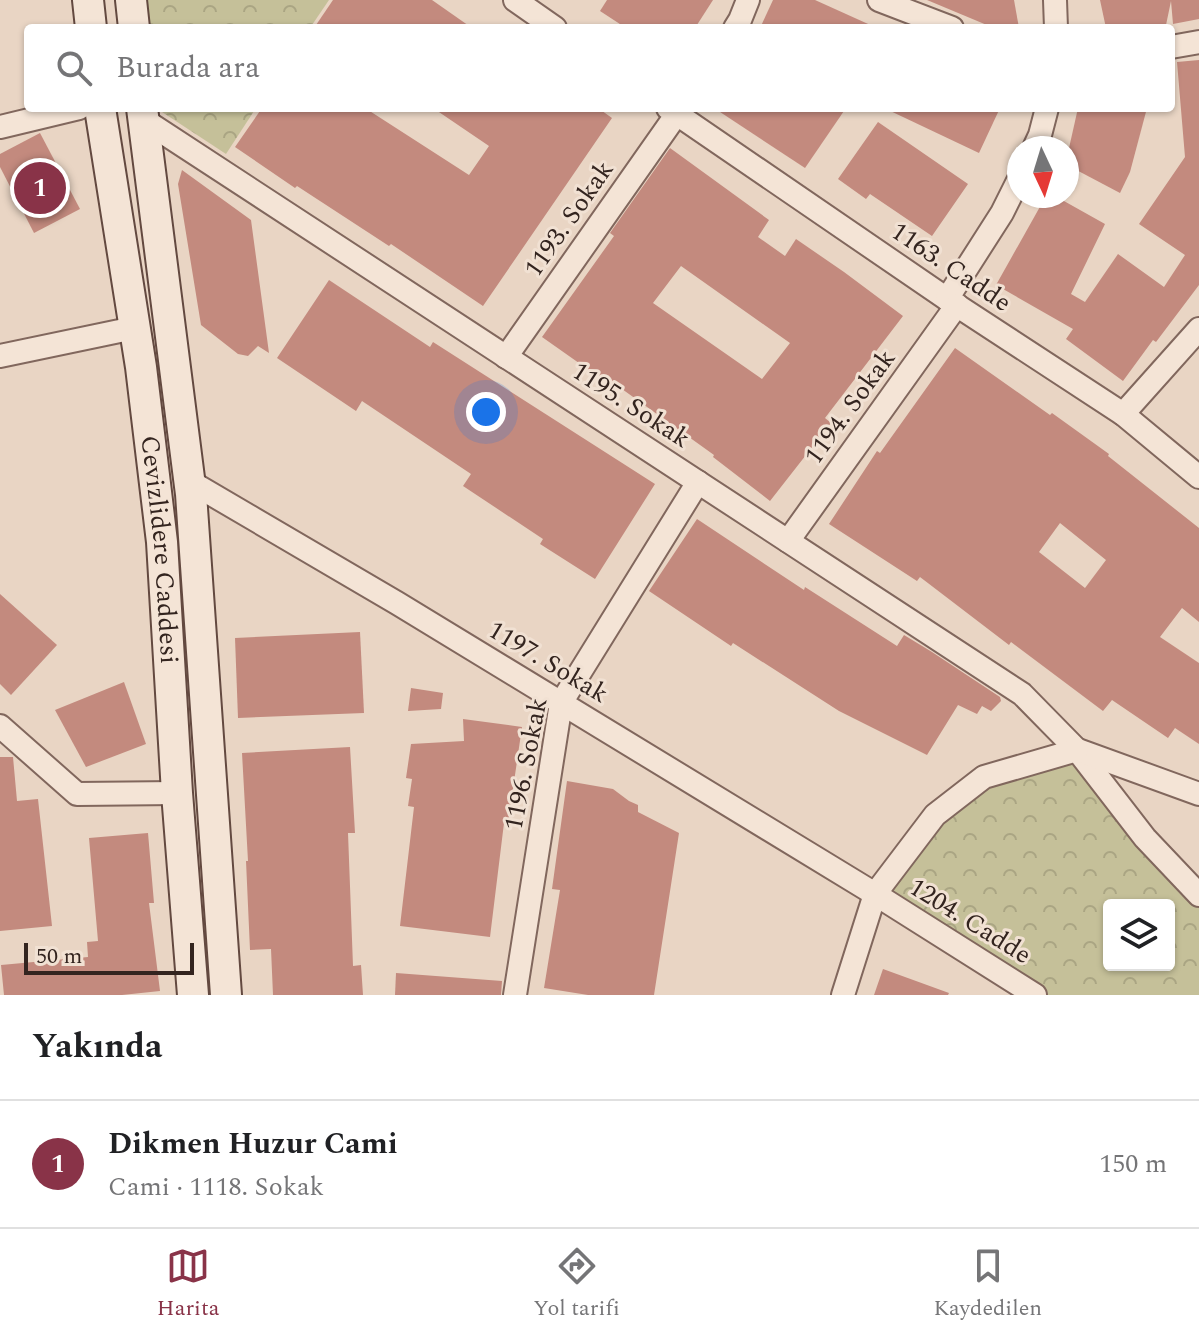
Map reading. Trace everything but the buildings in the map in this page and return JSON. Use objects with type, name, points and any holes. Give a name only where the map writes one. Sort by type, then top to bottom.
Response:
[{"type":"main road","points":[[88,0],[91,24]]},
{"type":"main road","points":[[131,0],[134,24]]},
{"type":"main road","name":"Cevizlidere Caddesi","points":[[101,112],[134,328],[162,542],[193,995]]},
{"type":"main road","name":"Cevizlidere Caddesi","points":[[143,114],[189,481],[226,995]]},
{"type":"main road","points":[[152,461],[189,481]]},
{"type":"street","points":[[515,0],[549,24]]},
{"type":"street","points":[[738,24],[748,0]]},
{"type":"street","points":[[879,0],[942,24]]},
{"type":"street","points":[[1055,0],[1056,24]]},
{"type":"street","points":[[1175,46],[1199,42]]},
{"type":"street","points":[[0,127],[62,112]]},
{"type":"street","name":"1193. Sokak","points":[[506,357],[675,112]]},
{"type":"street","name":"1163. Cadde","points":[[679,112],[952,302],[1123,414],[1199,477]]},
{"type":"street","points":[[1040,136],[1046,112]]},
{"type":"street","name":"1195. Sokak","points":[[143,114],[506,357],[1022,694],[1077,750],[1145,838],[1199,895]]},
{"type":"street","name":"1194. Sokak","points":[[788,541],[952,302],[1007,203]]},
{"type":"street","points":[[0,356],[134,328]]},
{"type":"street","points":[[1123,414],[1199,329]]},
{"type":"street","name":"1197. Sokak","points":[[189,481],[397,603],[875,894]]},
{"type":"street","name":"1196. Sokak","points":[[515,995],[561,703],[698,482]]},
{"type":"street","points":[[0,726],[77,794],[177,793]]},
{"type":"street","points":[[843,995],[875,894],[935,815],[984,777],[1077,750],[1199,794]]},
{"type":"street","name":"1204. Cadde","points":[[875,894],[1035,995]]},
{"type":"green space","points":[[144,0],[329,0],[313,24],[147,24]]},
{"type":"green space","points":[[162,112],[253,112],[226,154]]},
{"type":"green space","points":[[1077,750],[1199,895],[1199,995],[1035,995],[875,894],[984,777]]},
{"type":"place","name":"Dikmen Huzur Cami","points":[[40,188]]}]
